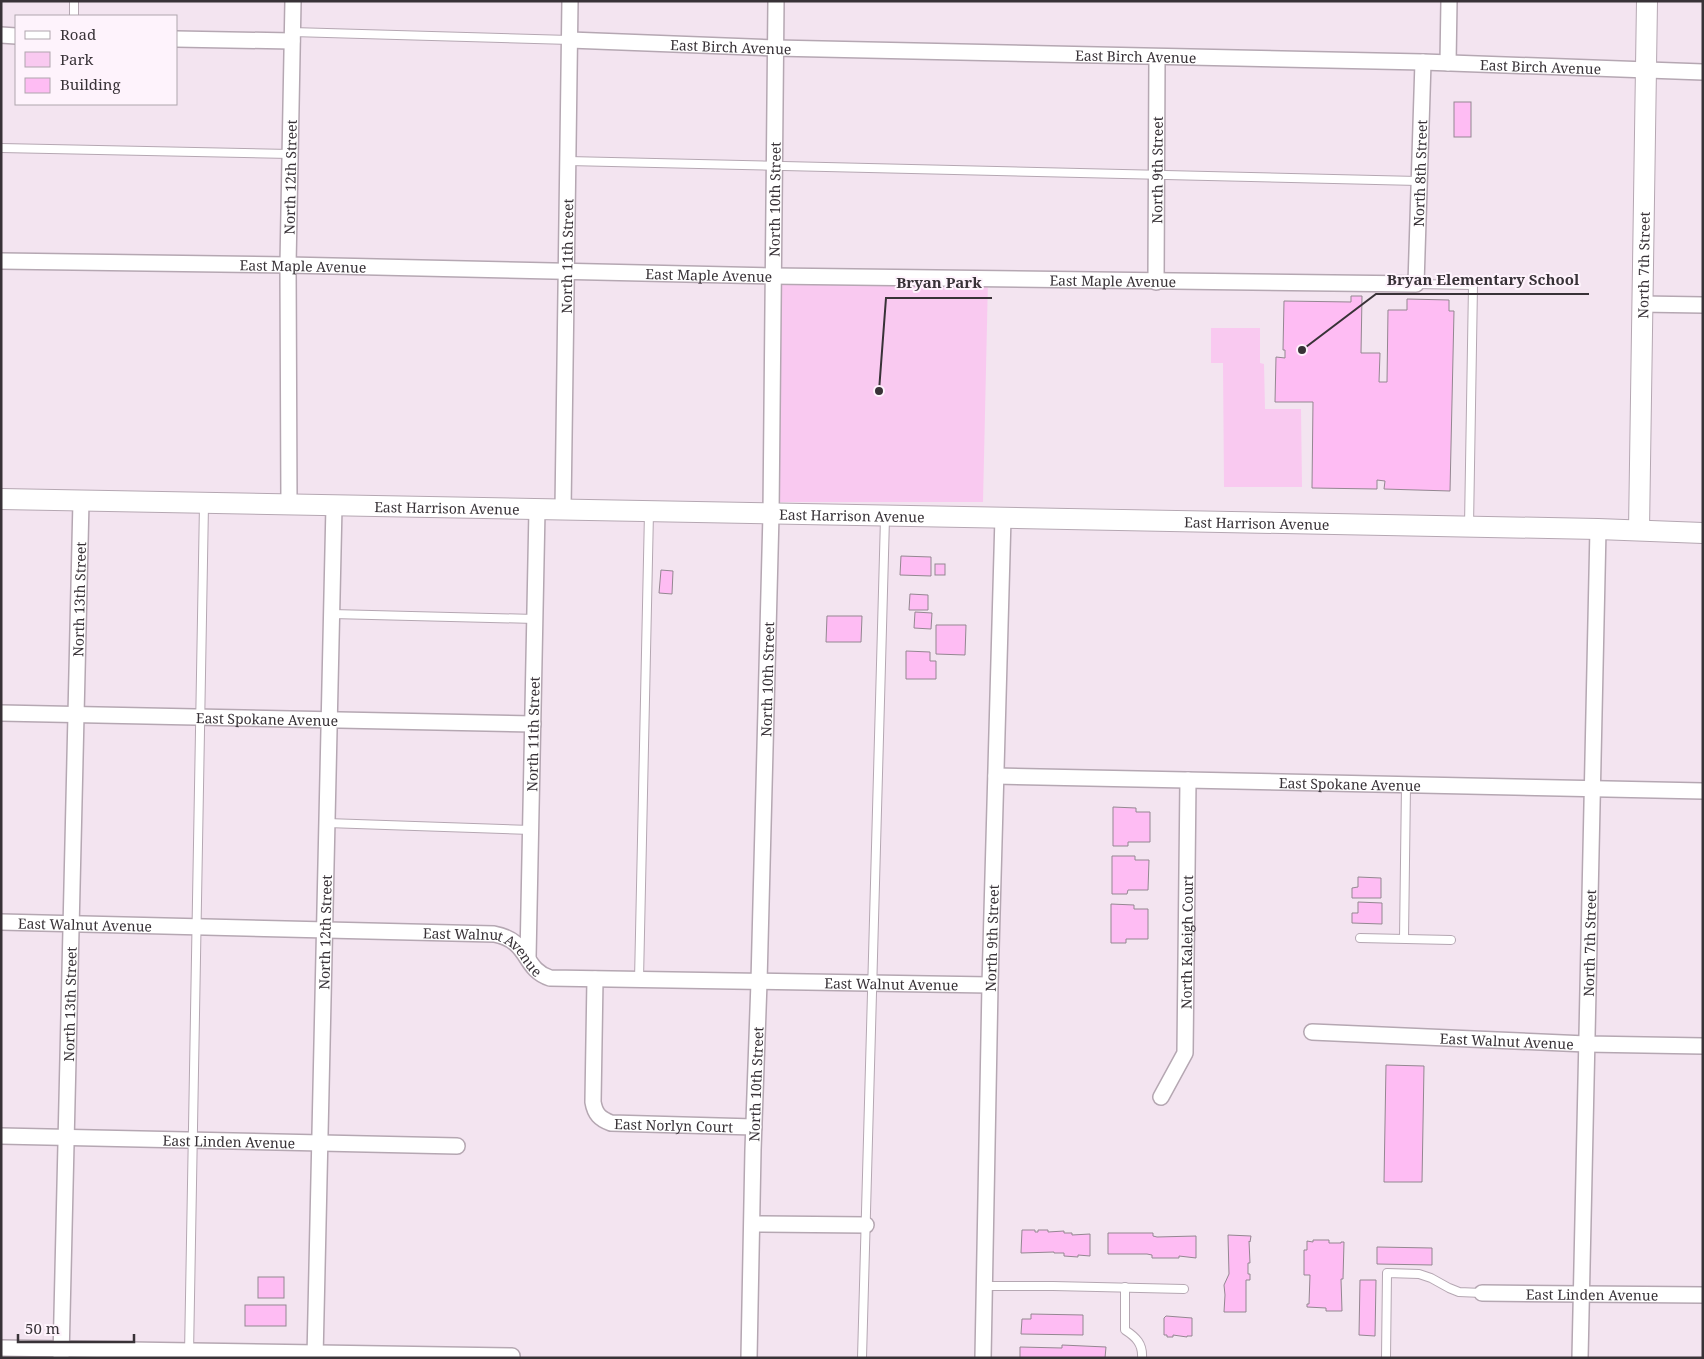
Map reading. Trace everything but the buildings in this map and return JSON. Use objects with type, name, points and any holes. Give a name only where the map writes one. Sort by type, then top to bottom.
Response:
[{"type":"street","name":"North 12th Street","points":[[289,505],[288,265],[293,1]]},
{"type":"street","name":"North 11th Street","points":[[563,510],[570,1]]},
{"type":"street","name":"North 10th Street","points":[[749,1358],[770,514],[776,1]]},
{"type":"street","points":[[1448,63],[1449,1]]},
{"type":"street","name":"North 7th Street","points":[[1639,530],[1647,1]]},
{"type":"street","points":[[1,36],[15,36]]},
{"type":"street","points":[[178,39],[292,36]]},
{"type":"street","name":"East Birch Avenue","points":[[570,40],[775,48],[1423,62],[1703,72]]},
{"type":"street","name":"North 9th Street","points":[[1156,282],[1157,57]]},
{"type":"street","name":"North 8th Street","points":[[1416,284],[1423,62]]},
{"type":"street","name":"East Maple Avenue","points":[[1,261],[288,265],[772,276],[1416,284]]},
{"type":"street","points":[[1641,304],[1703,305]]},
{"type":"street","name":"East Harrison Avenue","points":[[1,500],[1598,529],[1703,533]]},
{"type":"street","name":"North 13th Street","points":[[61,1353],[81,501]]},
{"type":"street","name":"North 12th Street","points":[[315,1356],[334,506]]},
{"type":"street","name":"North 11th Street","points":[[528,958],[538,510]]},
{"type":"street","name":"North 9th Street","points":[[984,1358],[990,986],[1003,518]]},
{"type":"street","name":"North 7th Street","points":[[1580,1358],[1598,529]]},
{"type":"street","name":"East Spokane Avenue","points":[[1,713],[533,724]]},
{"type":"street","name":"East Spokane Avenue","points":[[996,776],[1703,791]]},
{"type":"street","name":"North Kaleigh Court","points":[[1161,1097],[1185,1054],[1188,780]]},
{"type":"street","name":"East Walnut Avenue","points":[[1,922],[494,934],[515,942],[528,958],[535,971],[540,975],[550,978],[990,986]]},
{"type":"street","name":"East Norlyn Court","points":[[595,979],[593,1102],[597,1114],[602,1119],[611,1123],[754,1127]]},
{"type":"street","name":"East Walnut Avenue","points":[[1312,1032],[1586,1044],[1703,1046]]},
{"type":"street","name":"East Linden Avenue","points":[[1,1136],[457,1146]]},
{"type":"street","points":[[753,1224],[866,1225]]},
{"type":"street","name":"East Linden Avenue","points":[[1482,1293],[1703,1296]]},
{"type":"street","points":[[1,1348],[61,1353],[512,1356]]},
{"type":"lane","points":[[74,1],[74,15]]},
{"type":"lane","points":[[292,36],[570,40]]},
{"type":"lane","points":[[1,148],[290,154]]},
{"type":"lane","points":[[568,161],[1418,181]]},
{"type":"lane","points":[[1416,284],[1473,285],[1469,527]]},
{"type":"lane","points":[[189,1355],[204,504]]},
{"type":"lane","points":[[639,980],[649,512]]},
{"type":"lane","points":[[862,1358],[885,516]]},
{"type":"lane","points":[[332,614],[535,620]]},
{"type":"lane","points":[[1404,938],[1406,785]]},
{"type":"lane","points":[[328,823],[531,830]]},
{"type":"lane","points":[[1360,938],[1451,940]]},
{"type":"lane","points":[[1386,1358],[1387,1273],[1419,1274],[1459,1292],[1482,1293]]},
{"type":"lane","points":[[985,1286],[1184,1289]]},
{"type":"lane","points":[[1126,1288],[1125,1330],[1134,1336],[1142,1348],[1142,1358]]},
{"type":"green space","points":[[772,276],[988,280],[983,502],[772,502]]},
{"type":"green space","points":[[1211,328],[1260,328],[1260,363],[1264,364],[1265,409],[1301,409],[1302,487],[1224,487],[1223,363],[1211,363]]},
{"type":"place","name":"Bryan Elementary School","points":[[1302,350]]},
{"type":"place","name":"Bryan Park","points":[[879,391]]}]
